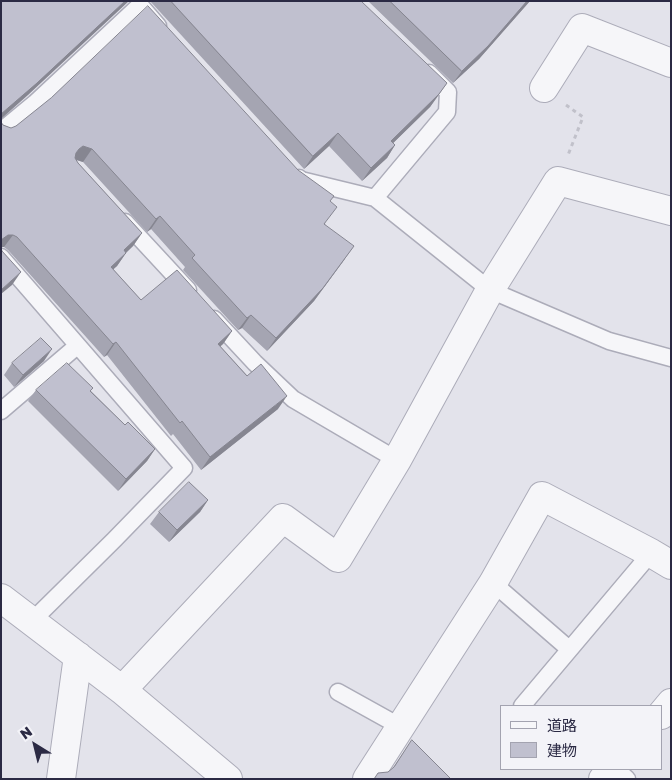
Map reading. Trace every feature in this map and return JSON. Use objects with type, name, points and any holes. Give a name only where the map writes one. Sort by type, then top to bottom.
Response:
[{"type":"street","points":[[544,88],[582,28],[671,63]]},
{"type":"street","points":[[122,690],[282,518],[338,558],[397,460],[490,290],[558,181],[671,211]]},
{"type":"street","points":[[368,779],[492,583],[542,496],[661,559]]},
{"type":"street","points":[[1,598],[122,690],[228,779]]},
{"type":"street","points":[[61,779],[78,656]]},
{"type":"street","points":[[662,714],[671,704]]},
{"type":"street","points":[[602,779],[611,770]]},
{"type":"lane","points":[[1,131],[35,103],[137,3],[166,34]]},
{"type":"lane","points":[[375,198],[447,112],[448,92],[421,66]]},
{"type":"lane","points":[[287,166],[301,180],[375,198],[490,290],[609,341],[671,358]]},
{"type":"lane","points":[[116,212],[255,363],[292,399],[397,460]]},
{"type":"lane","points":[[1,257],[184,468],[32,621]]},
{"type":"lane","points":[[1,411],[77,346]]},
{"type":"lane","points":[[523,705],[569,650],[661,559]]},
{"type":"lane","points":[[492,583],[569,650]]},
{"type":"lane","points":[[338,692],[401,727]]},
{"type":"lane","points":[[591,770],[602,779]]},
{"type":"lane","points":[[617,770],[627,779]]},
{"type":"path","points":[[544,88],[583,118],[558,181]]},
{"type":"building","points":[[1,1],[125,1],[1,114]]},
{"type":"building","points":[[171,1],[361,1],[447,83],[439,94],[391,141],[395,145],[371,168],[338,133],[313,156]]},
{"type":"building","points":[[390,1],[527,1],[488,46],[462,71]]},
{"type":"building","points":[[148,6],[298,170],[334,196],[330,201],[337,207],[324,224],[354,246],[323,288],[276,338],[251,315],[247,318],[192,258],[195,255],[160,216],[156,219],[92,149],[83,146],[76,153],[75,158],[78,163],[142,233],[124,250],[126,253],[111,267],[141,300],[177,270],[232,331],[218,344],[247,376],[261,364],[287,396],[210,457],[182,421],[180,423],[116,342],[113,344],[17,237],[8,235],[1,240],[1,122],[3,125],[11,128],[16,126],[51,98]]},
{"type":"building","points":[[1,248],[21,272],[1,290]]},
{"type":"building","points":[[41,338],[52,349],[23,375],[12,363]]},
{"type":"building","points":[[67,363],[93,388],[90,391],[125,425],[128,422],[155,449],[126,479],[36,390]]},
{"type":"building","points":[[189,482],[208,500],[177,530],[159,512]]},
{"type":"building","points":[[412,740],[451,779],[374,779],[378,773],[388,772],[394,767]]}]
